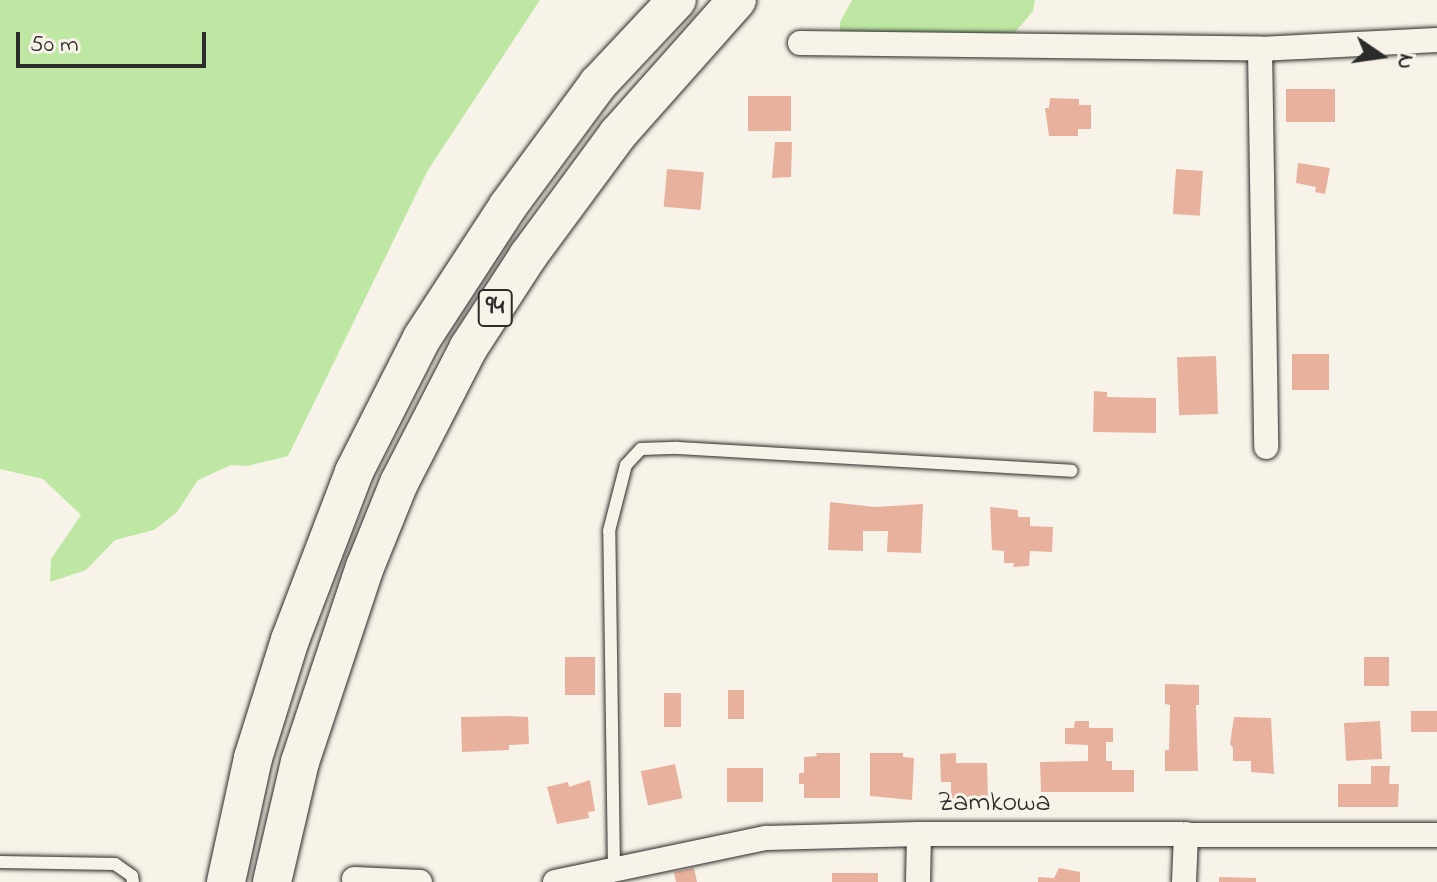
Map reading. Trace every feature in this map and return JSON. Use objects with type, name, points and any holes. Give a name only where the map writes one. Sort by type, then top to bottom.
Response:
[{"type":"main road","name":"94","points":[[226,882],[253,758],[290,640],[360,458],[422,338],[508,206],[598,84],[677,0]]},
{"type":"main road","name":"94","points":[[272,882],[300,762],[365,567],[399,483],[469,347],[528,256],[618,134],[737,0]]},
{"type":"street","points":[[800,43],[1260,49],[1437,40]]},
{"type":"street","points":[[1260,49],[1266,447]]},
{"type":"street","points":[[918,882],[919,834]]},
{"type":"street","name":"Zamkowa","points":[[555,882],[766,838],[919,834],[1437,835]]},
{"type":"street","points":[[1184,882],[1186,834]]},
{"type":"street","points":[[349,881],[420,882]]},
{"type":"lane","points":[[614,869],[609,531],[622,475],[626,465],[641,449],[678,448],[1071,471]]},
{"type":"lane","points":[[0,862],[115,864],[132,876],[133,882]]},
{"type":"green space","points":[[0,0],[540,0],[428,170],[288,456],[247,466],[231,465],[198,480],[177,512],[154,530],[115,540],[86,570],[50,582],[51,559],[81,515],[43,479],[0,469]]},
{"type":"green space","points":[[852,0],[1035,0],[1033,11],[1006,43],[840,40],[840,22]]},
{"type":"building","points":[[1286,89],[1335,89],[1335,122],[1286,122]]},
{"type":"building","points":[[748,96],[791,96],[791,131],[748,131]]},
{"type":"building","points":[[1050,98],[1079,99],[1079,105],[1091,105],[1091,129],[1078,129],[1078,136],[1049,136],[1045,108],[1049,108]]},
{"type":"building","points":[[775,142],[792,142],[791,177],[772,178]]},
{"type":"building","points":[[1298,163],[1330,168],[1325,194],[1315,192],[1316,187],[1296,183]]},
{"type":"building","points":[[667,169],[704,172],[701,210],[664,207]]},
{"type":"building","points":[[1176,169],[1203,171],[1200,216],[1173,214]]},
{"type":"building","points":[[1292,354],[1329,354],[1329,390],[1292,390]]},
{"type":"building","points":[[1216,356],[1218,414],[1179,415],[1177,357]]},
{"type":"building","points":[[1094,391],[1107,392],[1107,397],[1156,398],[1156,433],[1093,432]]},
{"type":"building","points":[[830,502],[875,507],[923,504],[921,553],[887,552],[888,531],[863,531],[863,551],[828,550]]},
{"type":"building","points":[[990,507],[1018,510],[1018,517],[1030,517],[1030,526],[1053,527],[1052,552],[1030,551],[1029,566],[1013,567],[1014,563],[1004,563],[1004,551],[992,550]]},
{"type":"building","points":[[565,657],[595,657],[595,695],[565,695]]},
{"type":"building","points":[[1364,657],[1389,657],[1389,686],[1364,686]]},
{"type":"building","points":[[1165,684],[1199,685],[1199,705],[1196,705],[1198,771],[1165,771],[1165,750],[1169,750],[1170,705],[1165,704]]},
{"type":"building","points":[[728,690],[744,690],[744,719],[728,719]]},
{"type":"building","points":[[664,693],[681,693],[681,727],[664,727]]},
{"type":"building","points":[[1411,711],[1437,711],[1437,732],[1411,732]]},
{"type":"building","points":[[461,717],[528,717],[529,744],[509,745],[509,750],[462,752]]},
{"type":"building","points":[[1234,717],[1271,718],[1274,774],[1251,772],[1251,761],[1233,761],[1230,744]]},
{"type":"building","points":[[1075,721],[1089,721],[1089,728],[1113,728],[1113,742],[1106,742],[1106,761],[1112,761],[1112,770],[1134,770],[1134,792],[1041,792],[1040,762],[1088,761],[1088,745],[1065,744],[1065,728],[1074,728]]},
{"type":"building","points":[[1380,721],[1382,759],[1346,761],[1344,723]]},
{"type":"building","points":[[816,753],[840,753],[840,798],[804,798],[804,784],[799,784],[799,773],[804,773],[804,757],[817,756]]},
{"type":"building","points":[[870,753],[903,753],[903,757],[914,758],[912,800],[870,796]]},
{"type":"building","points":[[956,753],[956,763],[987,763],[988,800],[951,801],[951,782],[941,782],[940,754]]},
{"type":"building","points":[[675,764],[682,798],[648,806],[641,771]]},
{"type":"building","points":[[1371,766],[1390,766],[1389,784],[1399,784],[1398,807],[1338,807],[1338,784],[1371,784]]},
{"type":"building","points":[[727,768],[763,768],[763,802],[727,802]]},
{"type":"building","points":[[590,780],[595,811],[588,812],[589,818],[557,824],[547,787],[568,782],[569,787]]},
{"type":"building","points":[[694,868],[697,882],[676,882],[674,872]]},
{"type":"building","points":[[1059,868],[1080,872],[1080,882],[1038,882],[1038,877],[1054,878]]},
{"type":"building","points":[[832,873],[878,873],[878,882],[832,882]]},
{"type":"building","points":[[1219,877],[1256,878],[1256,882],[1219,882]]}]
